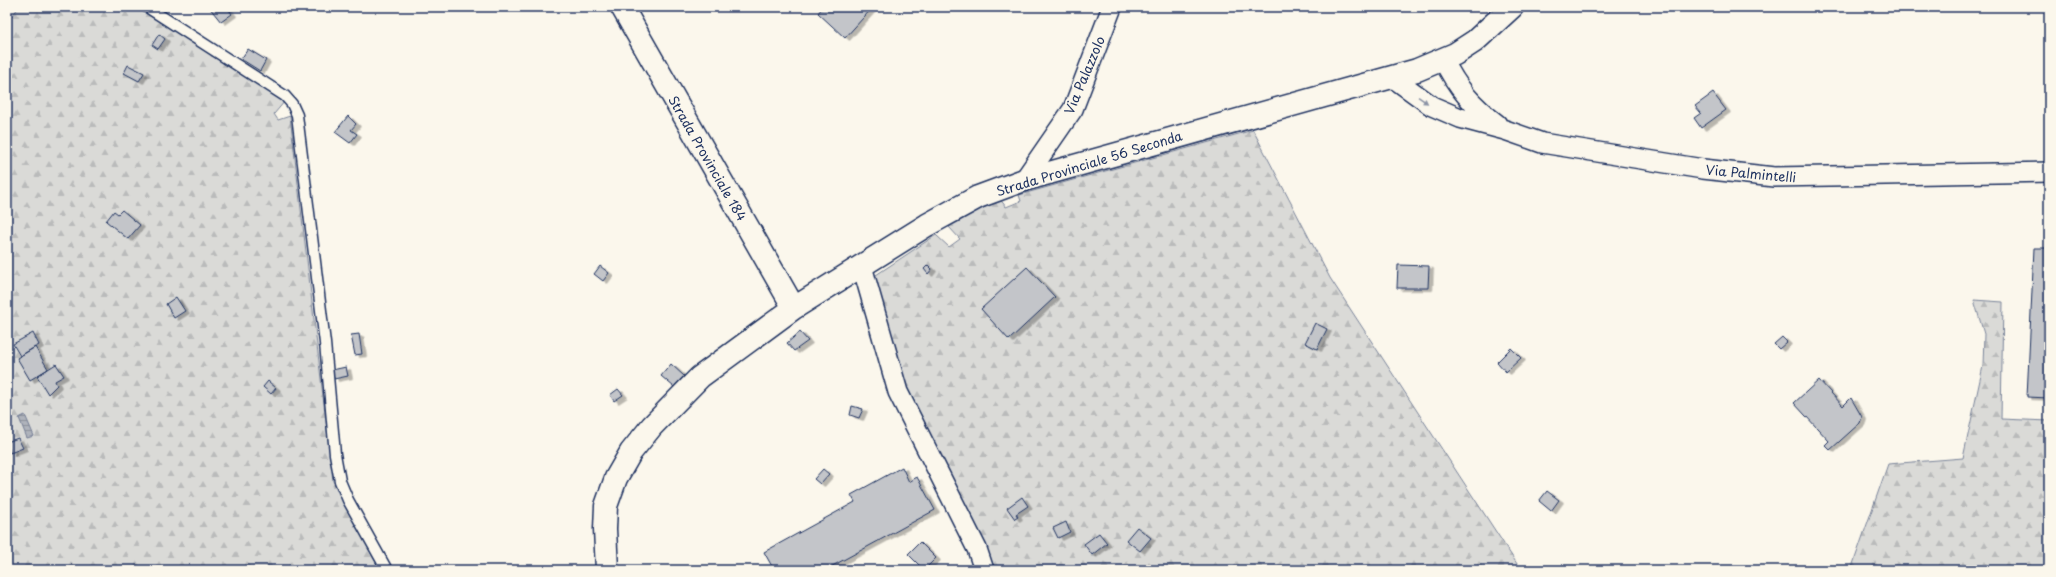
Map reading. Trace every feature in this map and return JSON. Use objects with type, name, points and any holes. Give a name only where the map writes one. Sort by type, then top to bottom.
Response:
[{"type":"street","name":"Strada Provinciale 184","points":[[622,7],[794,308]]},
{"type":"street","name":"Via Palazzolo","points":[[1024,180],[1073,109],[1112,7]]},
{"type":"street","name":"Strada Provinciale 56 Seconda","points":[[607,570],[604,530],[606,506],[616,478],[631,452],[652,426],[700,377],[794,308],[978,197],[1024,180],[1417,70],[1455,54],[1475,40],[1512,7]]},
{"type":"street","points":[[1443,59],[1463,94],[1477,109],[1505,130]]},
{"type":"street","points":[[1392,77],[1432,106],[1460,118],[1505,130]]},
{"type":"street","name":"Via Palmintelli","points":[[1505,130],[1542,143],[1703,169],[1774,177],[2049,172]]},
{"type":"street","points":[[862,266],[898,392],[977,549],[984,570]]},
{"type":"lane","points":[[147,7],[285,96],[297,115],[324,335],[335,454],[340,481],[348,500],[387,570]]},
{"type":"green space","points":[[19,7],[136,7],[285,101],[274,114],[278,120],[290,116],[333,481],[380,570],[7,570],[7,22]]},
{"type":"green space","points":[[1253,130],[1330,278],[1521,570],[996,570],[908,395],[873,277],[936,235],[949,247],[960,239],[949,227],[1000,199],[1006,207],[1021,201],[1019,195]]},
{"type":"green space","points":[[1974,300],[2003,302],[2001,419],[2049,421],[2049,570],[1851,570],[1888,464],[1963,458],[1983,366],[1984,334]]},
{"type":"shaded area","points":[[25,415],[34,436],[27,438],[19,418]]},
{"type":"building","points":[[209,7],[227,7],[232,14],[221,22]]},
{"type":"building","points":[[823,7],[873,7],[845,38],[818,13]]},
{"type":"building","points":[[159,34],[165,39],[158,49],[152,45]]},
{"type":"building","points":[[248,49],[266,60],[260,71],[241,59]]},
{"type":"building","points":[[128,65],[144,73],[139,81],[124,73]]},
{"type":"building","points":[[1713,93],[1726,110],[1701,128],[1694,118],[1701,113],[1695,106]]},
{"type":"building","points":[[348,116],[356,124],[351,130],[357,134],[350,143],[335,132]]},
{"type":"building","points":[[122,210],[140,225],[128,239],[106,221],[114,211],[118,214]]},
{"type":"building","points":[[2034,248],[2049,248],[2049,398],[2027,397]]},
{"type":"building","points":[[928,265],[932,269],[928,274],[924,269]]},
{"type":"building","points":[[1398,265],[1429,266],[1428,288],[1397,288]]},
{"type":"building","points":[[600,266],[609,273],[603,281],[594,274]]},
{"type":"building","points":[[1027,267],[1055,297],[1009,340],[981,309]]},
{"type":"building","points":[[176,297],[185,311],[174,318],[166,304]]},
{"type":"building","points":[[1315,323],[1327,329],[1317,349],[1305,343]]},
{"type":"building","points":[[800,332],[808,341],[794,351],[787,343]]},
{"type":"building","points":[[33,333],[39,345],[20,356],[13,344]]},
{"type":"building","points":[[359,334],[362,354],[355,355],[351,335]]},
{"type":"building","points":[[1782,337],[1787,342],[1779,349],[1774,344]]},
{"type":"building","points":[[35,347],[48,369],[30,380],[17,358]]},
{"type":"building","points":[[1511,348],[1521,358],[1506,372],[1497,362]]},
{"type":"building","points":[[56,364],[64,376],[55,381],[57,385],[48,394],[37,376]]},
{"type":"building","points":[[671,364],[684,376],[674,387],[661,376]]},
{"type":"building","points":[[346,367],[348,376],[334,379],[332,370]]},
{"type":"building","points":[[1819,380],[1843,406],[1851,398],[1862,417],[1860,423],[1830,450],[1825,445],[1829,441],[1794,403]]},
{"type":"building","points":[[268,381],[276,388],[271,394],[263,387]]},
{"type":"building","points":[[618,389],[623,395],[614,401],[610,395]]},
{"type":"building","points":[[852,406],[863,409],[859,418],[850,415]]},
{"type":"building","points":[[18,438],[23,448],[10,453],[7,442]]},
{"type":"building","points":[[902,467],[909,482],[917,477],[935,510],[825,570],[774,570],[764,552],[855,502],[851,495]]},
{"type":"building","points":[[823,469],[829,474],[820,484],[814,479]]},
{"type":"building","points":[[1547,491],[1559,500],[1551,511],[1539,501]]},
{"type":"building","points":[[1022,497],[1028,506],[1016,514],[1018,517],[1015,519],[1007,508]]},
{"type":"building","points":[[1066,522],[1070,532],[1058,538],[1053,528]]},
{"type":"building","points":[[1137,527],[1151,538],[1140,551],[1126,540]]},
{"type":"building","points":[[1099,533],[1107,543],[1092,555],[1084,544]]},
{"type":"building","points":[[920,542],[936,558],[924,570],[908,554]]}]
